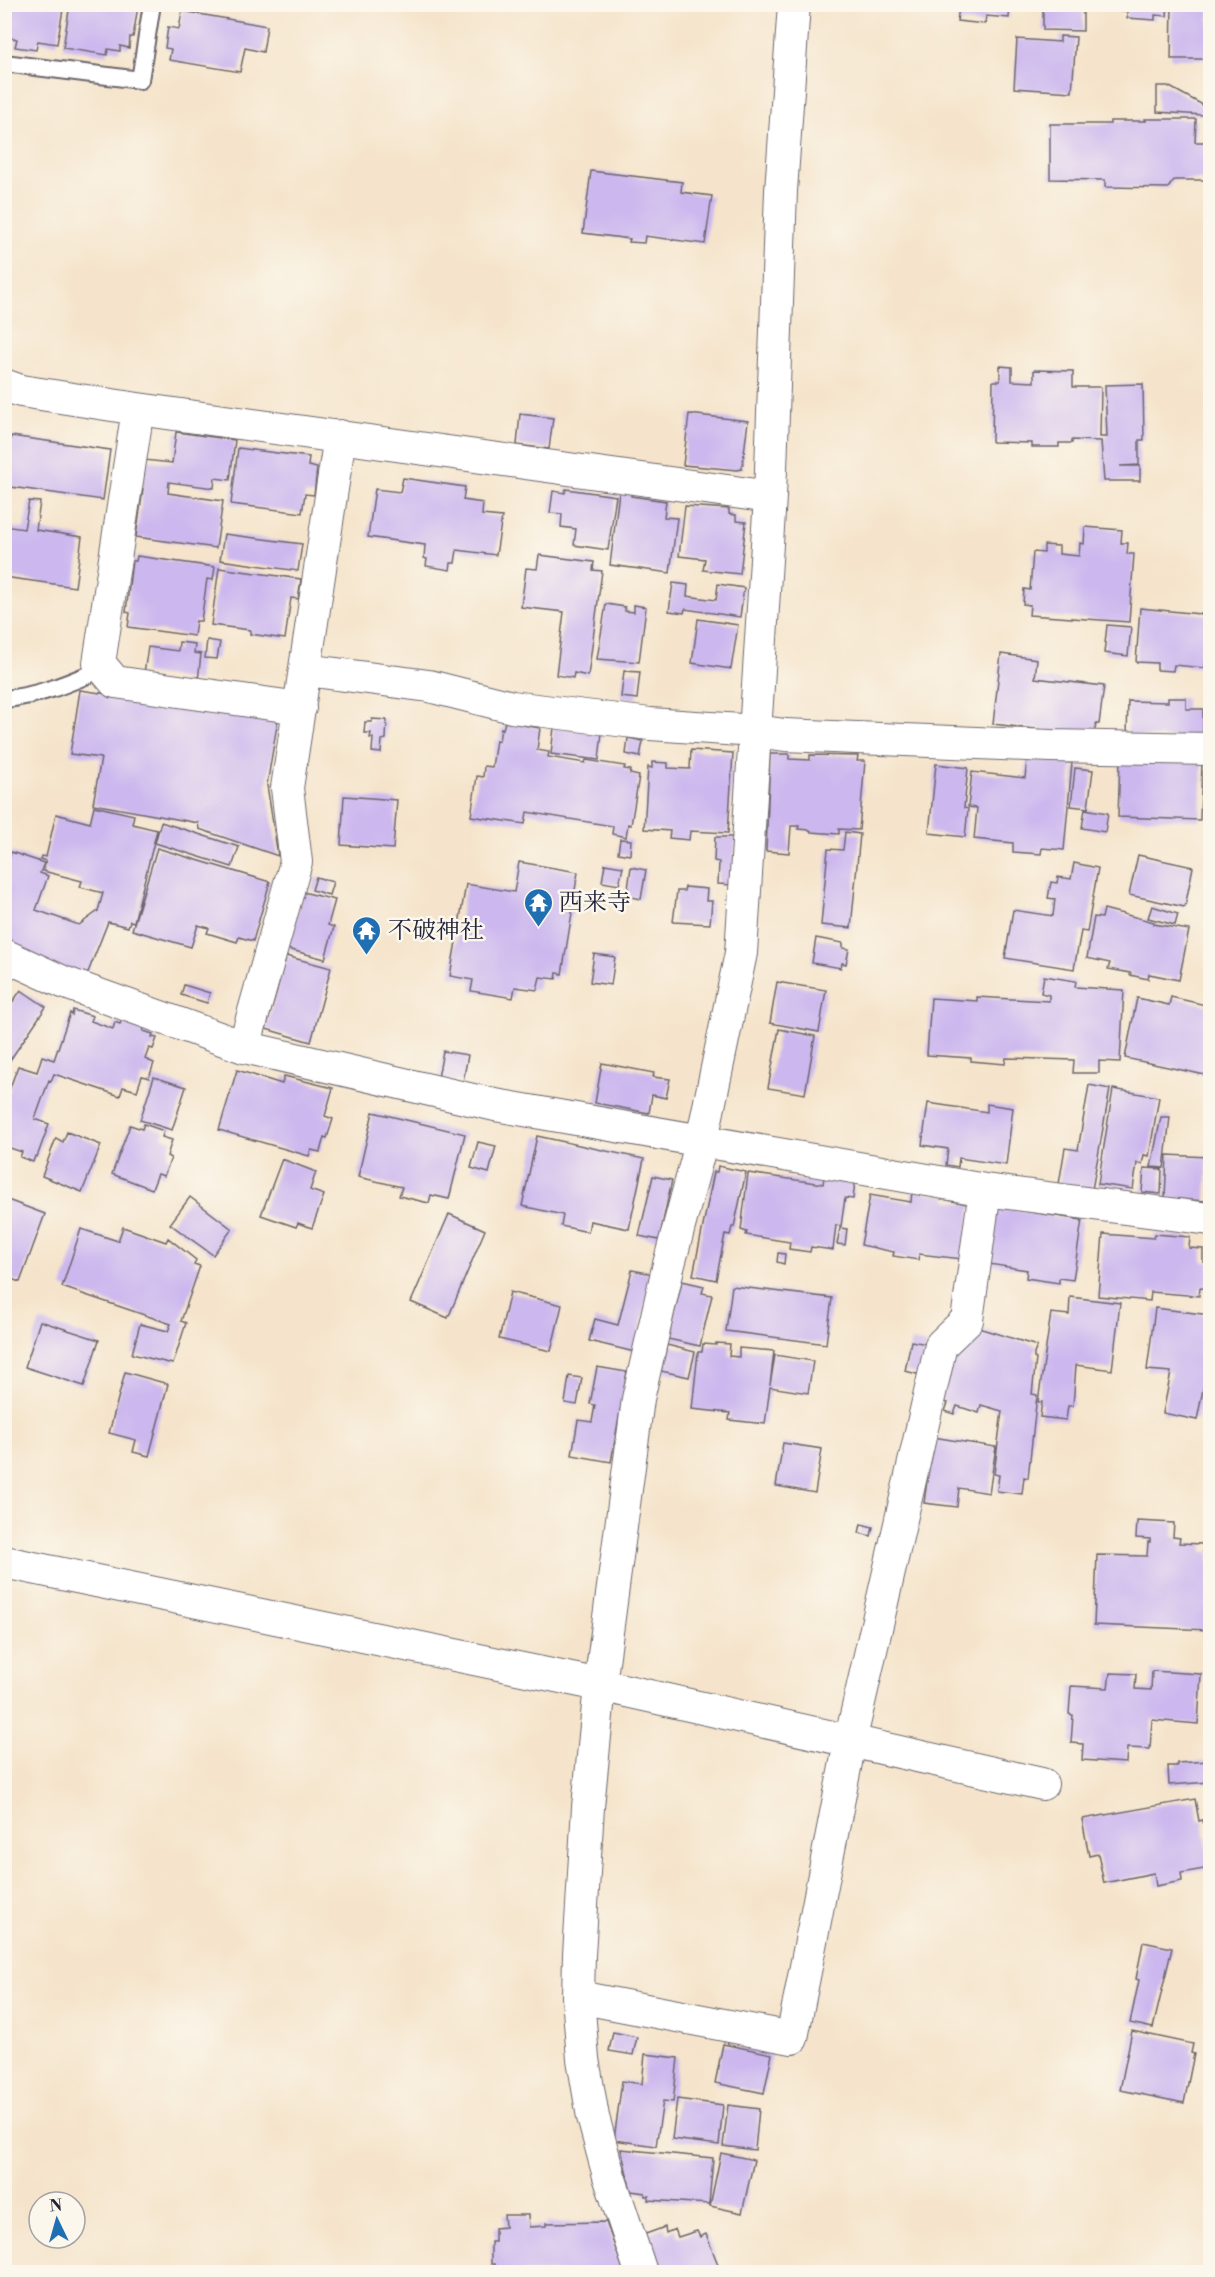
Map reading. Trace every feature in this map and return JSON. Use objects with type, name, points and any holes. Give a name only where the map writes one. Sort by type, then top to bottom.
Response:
[{"type":"street","points":[[641,2272],[609,2176],[593,2116],[583,2059],[578,1996],[588,1808],[600,1685],[638,1400],[668,1268],[702,1140],[741,953],[770,497],[781,191],[794,4]]},
{"type":"street","points":[[4,385],[21,391],[138,409],[770,497]]},
{"type":"street","points":[[138,409],[99,663],[115,682],[300,708]]},
{"type":"street","points":[[244,1047],[296,862],[287,788],[340,436]]},
{"type":"street","points":[[306,670],[429,686],[512,706],[650,724],[785,735],[1051,746],[1210,749]]},
{"type":"street","points":[[4,955],[63,982],[244,1047],[495,1105],[985,1190],[1210,1219]]},
{"type":"street","points":[[578,1996],[792,2038],[850,1742],[941,1345],[967,1320],[985,1190]]},
{"type":"street","points":[[4,1562],[600,1685],[1042,1784]]},
{"type":"lane","points":[[4,63],[140,80],[152,4]]},
{"type":"lane","points":[[4,699],[28,697],[51,690],[104,668]]},
{"type":"building","points":[[4,4],[64,4],[57,44],[38,41],[36,50],[15,47],[17,39],[4,37]]},
{"type":"building","points":[[70,4],[138,6],[129,48],[120,46],[120,51],[108,49],[107,55],[63,48]]},
{"type":"building","points":[[932,4],[1010,4],[1009,18],[986,16],[985,24],[957,21],[959,8],[932,6]]},
{"type":"building","points":[[1172,4],[1209,4],[1209,59],[1171,59]]},
{"type":"building","points":[[1043,5],[1083,5],[1083,31],[1043,30]]},
{"type":"building","points":[[1088,5],[1168,5],[1167,16],[1155,15],[1155,20],[1127,18],[1127,11],[1088,9]]},
{"type":"building","points":[[182,11],[267,26],[263,52],[245,48],[240,72],[169,60],[171,49],[165,48],[168,27],[179,29]]},
{"type":"building","points":[[1060,36],[1076,37],[1072,92],[1014,88],[1017,39],[1060,42]]},
{"type":"building","points":[[1157,86],[1168,86],[1203,105],[1203,115],[1157,112]]},
{"type":"building","points":[[1145,119],[1196,119],[1195,142],[1210,142],[1210,180],[1174,180],[1168,188],[1105,187],[1105,180],[1050,179],[1050,124],[1110,124],[1110,121],[1146,121]]},
{"type":"building","points":[[591,171],[682,182],[681,192],[712,196],[705,244],[645,236],[644,243],[629,242],[630,239],[583,233]]},
{"type":"building","points":[[1000,366],[1012,367],[1012,381],[1034,382],[1034,370],[1073,371],[1073,387],[1101,387],[1100,437],[1107,437],[1105,385],[1143,384],[1144,440],[1139,440],[1139,465],[1120,466],[1140,466],[1140,481],[1104,481],[1101,441],[1072,440],[1072,443],[1059,443],[1059,447],[1032,447],[1032,443],[992,442],[993,381],[1000,381]]},
{"type":"building","points":[[520,414],[553,418],[549,449],[517,445]]},
{"type":"building","points":[[689,414],[748,421],[742,469],[683,465]]},
{"type":"building","points":[[176,432],[235,440],[230,480],[215,478],[214,488],[169,482],[168,493],[223,501],[216,548],[136,537],[143,489],[140,489],[144,460],[172,463]]},
{"type":"building","points":[[11,436],[110,450],[103,500],[4,486]]},
{"type":"building","points":[[238,448],[309,457],[308,466],[317,468],[314,495],[305,494],[302,513],[231,504]]},
{"type":"building","points":[[403,478],[465,487],[463,500],[483,503],[482,515],[502,517],[496,555],[457,550],[455,563],[451,563],[450,570],[426,566],[425,545],[368,537],[375,489],[400,492]]},
{"type":"building","points":[[566,489],[616,496],[608,550],[574,545],[576,529],[561,527],[562,514],[550,513],[553,491],[565,493]]},
{"type":"building","points":[[619,492],[666,501],[664,517],[677,518],[670,573],[610,565]]},
{"type":"building","points":[[29,501],[40,502],[36,530],[82,537],[75,587],[4,577],[4,526],[24,529]]},
{"type":"building","points":[[685,506],[729,509],[729,514],[736,515],[736,521],[746,522],[740,574],[703,570],[705,559],[679,556]]},
{"type":"building","points":[[1085,527],[1122,530],[1121,543],[1128,543],[1127,554],[1134,554],[1129,622],[1029,615],[1030,605],[1023,604],[1024,589],[1030,590],[1033,552],[1044,553],[1044,545],[1059,546],[1059,554],[1079,556],[1080,543],[1084,544]]},
{"type":"building","points":[[224,534],[302,544],[298,571],[220,560]]},
{"type":"building","points":[[539,555],[594,562],[593,570],[602,571],[588,676],[574,673],[573,678],[556,675],[564,612],[521,607],[526,568],[537,569]]},
{"type":"building","points":[[137,556],[215,567],[213,580],[207,579],[201,621],[196,621],[194,636],[128,627],[130,613],[126,612],[132,561],[136,561]]},
{"type":"building","points":[[219,568],[301,579],[298,599],[291,598],[285,639],[250,634],[250,630],[211,625]]},
{"type":"building","points":[[673,583],[688,585],[687,596],[716,600],[718,584],[744,588],[740,617],[685,609],[684,613],[669,611]]},
{"type":"building","points":[[606,604],[625,607],[625,611],[634,612],[634,605],[646,607],[639,662],[597,659]]},
{"type":"building","points":[[1140,608],[1210,615],[1205,668],[1174,665],[1173,671],[1157,670],[1157,663],[1136,662]]},
{"type":"building","points":[[698,619],[738,625],[731,669],[692,663]]},
{"type":"building","points":[[1107,625],[1131,627],[1128,656],[1104,653]]},
{"type":"building","points":[[207,640],[220,642],[217,659],[205,658]]},
{"type":"building","points":[[179,642],[195,644],[194,653],[201,654],[198,681],[144,673],[148,647],[178,651]]},
{"type":"building","points":[[1001,654],[1037,659],[1035,678],[1104,686],[1099,724],[1096,724],[1094,736],[993,724]]},
{"type":"building","points":[[624,671],[640,672],[637,699],[621,697]]},
{"type":"building","points":[[80,690],[278,719],[267,785],[278,856],[199,829],[198,823],[93,804],[101,758],[70,754]]},
{"type":"building","points":[[1168,698],[1186,698],[1186,709],[1203,709],[1203,739],[1127,736],[1128,701],[1168,702]]},
{"type":"building","points":[[372,719],[387,720],[386,739],[382,740],[381,753],[372,752],[371,733],[364,733],[365,722],[372,722]]},
{"type":"building","points":[[505,722],[540,728],[537,750],[549,752],[548,757],[625,766],[624,769],[631,770],[630,774],[639,776],[631,825],[628,824],[626,837],[612,834],[613,826],[527,812],[525,824],[471,816],[477,776],[483,777],[484,766],[492,767],[496,740],[499,741],[501,728],[503,729]]},
{"type":"building","points":[[554,727],[602,732],[599,760],[551,754]]},
{"type":"building","points":[[628,738],[643,741],[640,757],[626,754]]},
{"type":"building","points":[[691,750],[733,753],[728,833],[690,831],[689,840],[669,838],[670,831],[644,829],[648,767],[652,768],[652,762],[668,763],[668,768],[690,769]]},
{"type":"building","points":[[770,754],[789,754],[789,759],[810,760],[810,755],[858,756],[857,761],[865,761],[859,830],[839,829],[839,834],[811,832],[798,829],[799,826],[791,826],[789,853],[766,851]]},
{"type":"building","points":[[1027,759],[1072,763],[1064,850],[1042,848],[1041,854],[1013,852],[1013,843],[974,839],[977,808],[968,807],[972,772],[1025,778]]},
{"type":"building","points":[[1120,760],[1202,763],[1200,820],[1118,817]]},
{"type":"building","points":[[936,764],[968,768],[964,808],[968,809],[965,837],[929,833]]},
{"type":"building","points":[[1075,768],[1093,770],[1088,808],[1071,806]]},
{"type":"building","points":[[344,796],[397,800],[393,849],[341,845]]},
{"type":"building","points":[[94,806],[134,815],[132,824],[157,830],[134,922],[130,921],[128,927],[108,922],[85,980],[5,948],[5,873],[11,852],[44,863],[40,873],[48,876],[36,910],[79,925],[98,911],[103,893],[80,887],[82,881],[43,871],[46,861],[40,859],[41,856],[46,857],[56,814],[90,823]]},
{"type":"building","points":[[1085,809],[1108,813],[1105,832],[1082,828]]},
{"type":"building","points":[[161,822],[239,847],[232,867],[155,843]]},
{"type":"building","points":[[845,832],[860,834],[851,928],[821,925],[828,849],[843,850]]},
{"type":"building","points":[[715,837],[736,837],[732,885],[718,884],[719,862],[714,861]]},
{"type":"building","points":[[620,839],[631,840],[630,855],[618,853]]},
{"type":"building","points":[[157,848],[270,882],[253,941],[239,937],[237,942],[207,933],[209,928],[198,925],[191,947],[132,930]]},
{"type":"building","points":[[1138,855],[1193,867],[1185,907],[1129,895]]},
{"type":"building","points":[[519,862],[578,872],[573,902],[567,901],[566,906],[573,907],[562,974],[557,973],[556,979],[540,977],[537,990],[515,987],[513,998],[471,991],[473,980],[450,976],[466,884],[514,892]]},
{"type":"building","points":[[1074,863],[1098,868],[1087,932],[1081,931],[1074,969],[1005,958],[1013,910],[1053,916],[1055,899],[1048,898],[1051,882],[1057,883],[1058,877],[1071,879]]},
{"type":"building","points":[[605,864],[623,867],[619,885],[602,882]]},
{"type":"building","points":[[631,867],[646,870],[641,899],[627,896]]},
{"type":"building","points":[[316,877],[333,882],[329,895],[312,890]]},
{"type":"building","points":[[685,887],[707,889],[706,901],[712,901],[710,924],[673,922],[677,891],[684,891]]},
{"type":"building","points":[[303,892],[335,900],[328,925],[334,927],[325,959],[287,949]]},
{"type":"building","points":[[1152,906],[1178,914],[1175,925],[1148,918]]},
{"type":"building","points":[[1104,909],[1154,922],[1154,924],[1189,930],[1179,980],[1149,974],[1148,979],[1130,975],[1131,973],[1108,969],[1110,963],[1087,958],[1094,917],[1102,918]]},
{"type":"building","points":[[816,938],[843,943],[843,948],[849,949],[846,964],[842,963],[841,968],[812,963]]},
{"type":"building","points":[[594,954],[615,957],[611,985],[590,982]]},
{"type":"building","points":[[286,956],[331,968],[311,1042],[266,1029]]},
{"type":"building","points":[[1044,976],[1076,981],[1075,987],[1124,990],[1120,1062],[1099,1061],[1099,1073],[1073,1073],[1074,1060],[1006,1058],[1005,1064],[971,1061],[971,1058],[927,1055],[931,998],[977,1001],[977,997],[1049,1001],[1049,995],[1041,993]]},
{"type":"building","points":[[777,982],[826,990],[819,1032],[770,1023]]},
{"type":"building","points":[[184,985],[210,993],[207,1003],[181,995]]},
{"type":"building","points":[[21,990],[46,1007],[4,1069],[4,1014]]},
{"type":"building","points":[[1171,997],[1210,1006],[1210,1076],[1125,1058],[1137,998],[1169,1005]]},
{"type":"building","points":[[73,1010],[93,1016],[91,1021],[113,1029],[115,1022],[120,1024],[122,1019],[144,1027],[143,1031],[157,1038],[153,1049],[149,1048],[145,1059],[154,1063],[149,1078],[142,1076],[137,1091],[123,1087],[120,1096],[54,1074],[51,1081],[49,1080],[35,1119],[49,1124],[33,1162],[20,1157],[22,1152],[4,1146],[4,1104],[18,1066],[37,1072],[42,1056],[54,1060]]},
{"type":"building","points":[[779,1029],[815,1036],[805,1094],[768,1088]]},
{"type":"building","points":[[443,1051],[468,1055],[463,1082],[438,1078]]},
{"type":"building","points":[[602,1063],[654,1073],[653,1077],[670,1079],[666,1098],[652,1095],[649,1113],[595,1103]]},
{"type":"building","points":[[237,1070],[282,1084],[284,1076],[333,1088],[325,1116],[333,1119],[320,1152],[311,1150],[309,1156],[219,1130]]},
{"type":"building","points":[[154,1077],[186,1087],[172,1130],[140,1120]]},
{"type":"building","points":[[1089,1085],[1110,1089],[1092,1190],[1059,1184],[1065,1148],[1078,1150]]},
{"type":"building","points":[[1113,1089],[1159,1097],[1149,1156],[1144,1155],[1142,1164],[1137,1163],[1133,1189],[1098,1184]]},
{"type":"building","points":[[928,1103],[987,1112],[987,1104],[1013,1108],[1006,1165],[959,1158],[958,1167],[946,1165],[948,1149],[922,1145]]},
{"type":"building","points":[[373,1112],[465,1134],[449,1199],[431,1195],[429,1203],[399,1196],[402,1187],[358,1177]]},
{"type":"building","points":[[1161,1117],[1170,1117],[1164,1168],[1151,1167]]},
{"type":"building","points":[[144,1124],[164,1131],[162,1137],[172,1140],[167,1156],[171,1158],[164,1176],[158,1174],[152,1189],[112,1174],[130,1125],[142,1129]]},
{"type":"building","points":[[67,1132],[101,1145],[82,1192],[42,1176],[56,1138],[63,1142]]},
{"type":"building","points":[[537,1136],[644,1159],[629,1229],[590,1221],[588,1232],[561,1226],[563,1215],[522,1206]]},
{"type":"building","points":[[478,1142],[496,1146],[489,1173],[471,1168]]},
{"type":"building","points":[[1167,1155],[1208,1157],[1206,1201],[1165,1198]]},
{"type":"building","points":[[282,1159],[316,1172],[310,1190],[324,1195],[312,1228],[298,1223],[296,1227],[261,1215]]},
{"type":"building","points":[[718,1166],[746,1172],[734,1227],[730,1235],[725,1234],[716,1280],[693,1275],[714,1172],[717,1172]]},
{"type":"building","points":[[1144,1168],[1162,1169],[1161,1194],[1142,1192]]},
{"type":"building","points":[[748,1173],[823,1184],[824,1177],[855,1181],[853,1199],[845,1198],[841,1226],[836,1225],[833,1250],[811,1247],[810,1252],[789,1249],[790,1242],[746,1235],[747,1232],[741,1230]]},
{"type":"building","points":[[653,1176],[672,1180],[659,1240],[639,1236]]},
{"type":"building","points":[[912,1190],[947,1196],[947,1200],[972,1205],[962,1259],[919,1254],[918,1260],[893,1256],[894,1252],[861,1245],[870,1195],[911,1202]]},
{"type":"building","points":[[190,1197],[232,1229],[213,1255],[170,1224]]},
{"type":"building","points":[[5,1199],[45,1214],[20,1282],[5,1277]]},
{"type":"building","points":[[998,1207],[1082,1220],[1073,1280],[1059,1278],[1059,1283],[1026,1278],[1027,1270],[989,1264]]},
{"type":"building","points":[[449,1214],[485,1230],[448,1318],[411,1302]]},
{"type":"building","points":[[123,1227],[166,1242],[168,1238],[196,1260],[194,1264],[200,1266],[181,1321],[186,1323],[173,1364],[132,1354],[140,1324],[168,1331],[171,1324],[62,1287],[81,1229],[118,1241]]},
{"type":"building","points":[[840,1228],[847,1229],[845,1245],[837,1244]]},
{"type":"building","points":[[1103,1234],[1154,1238],[1155,1234],[1190,1237],[1189,1248],[1203,1249],[1203,1262],[1210,1262],[1210,1289],[1200,1288],[1199,1296],[1151,1292],[1150,1301],[1098,1296]]},
{"type":"building","points":[[778,1253],[785,1254],[784,1264],[777,1262]]},
{"type":"building","points":[[632,1270],[653,1274],[635,1352],[589,1341],[595,1319],[618,1325]]},
{"type":"building","points":[[682,1281],[704,1286],[702,1293],[712,1295],[700,1346],[668,1339]]},
{"type":"building","points":[[732,1286],[832,1298],[826,1344],[726,1331]]},
{"type":"building","points":[[510,1292],[562,1305],[551,1351],[499,1339]]},
{"type":"building","points":[[1070,1297],[1120,1303],[1112,1370],[1076,1365],[1073,1406],[1068,1406],[1066,1420],[1040,1417],[1042,1402],[1038,1402],[1051,1313],[1069,1315]]},
{"type":"building","points":[[1155,1308],[1210,1315],[1210,1354],[1197,1420],[1163,1413],[1171,1372],[1147,1370]]},
{"type":"building","points":[[40,1321],[99,1340],[84,1386],[25,1367]]},
{"type":"building","points":[[972,1326],[1037,1346],[1034,1354],[1036,1359],[1032,1394],[1037,1395],[1028,1478],[1024,1477],[1022,1494],[997,1491],[999,1475],[994,1474],[1002,1411],[981,1405],[979,1413],[957,1406],[954,1414],[945,1411],[948,1403],[938,1401],[955,1332]]},
{"type":"building","points":[[911,1341],[927,1344],[921,1375],[905,1371]]},
{"type":"building","points":[[716,1343],[730,1344],[729,1356],[739,1357],[739,1348],[774,1351],[770,1385],[775,1355],[813,1361],[808,1393],[770,1387],[765,1424],[729,1420],[730,1413],[692,1409],[698,1352],[702,1352],[703,1344],[716,1345]]},
{"type":"building","points":[[667,1345],[695,1352],[689,1377],[661,1371]]},
{"type":"building","points":[[597,1367],[627,1372],[611,1462],[572,1455],[578,1420],[592,1422],[595,1405],[590,1404]]},
{"type":"building","points":[[125,1372],[168,1384],[149,1456],[133,1452],[136,1440],[109,1433]]},
{"type":"building","points":[[569,1376],[582,1378],[577,1405],[565,1403]]},
{"type":"building","points":[[933,1437],[996,1447],[989,1493],[959,1488],[957,1507],[924,1503]]},
{"type":"building","points":[[783,1443],[822,1449],[815,1493],[776,1486]]},
{"type":"building","points":[[1137,1521],[1174,1523],[1173,1537],[1180,1538],[1179,1543],[1203,1544],[1203,1552],[1210,1552],[1209,1630],[1094,1625],[1097,1555],[1147,1556],[1150,1539],[1136,1538]]},
{"type":"building","points":[[861,1524],[873,1527],[871,1536],[859,1533]]},
{"type":"building","points":[[1152,1671],[1201,1674],[1198,1724],[1152,1720],[1150,1749],[1127,1748],[1126,1763],[1082,1760],[1083,1744],[1071,1743],[1073,1715],[1069,1714],[1071,1686],[1108,1688],[1110,1673],[1136,1674],[1135,1689],[1151,1690]]},
{"type":"building","points":[[1210,1761],[1210,1782],[1169,1785],[1168,1766],[1177,1766],[1177,1763]]},
{"type":"building","points":[[1195,1799],[1199,1821],[1203,1820],[1210,1868],[1181,1873],[1182,1881],[1156,1886],[1154,1873],[1104,1883],[1098,1854],[1089,1856],[1082,1819]]},
{"type":"building","points":[[1143,1942],[1172,1948],[1153,2028],[1130,2023],[1139,1980],[1136,1979]]},
{"type":"building","points":[[1132,2031],[1193,2044],[1191,2053],[1194,2054],[1184,2103],[1120,2090]]},
{"type":"building","points":[[613,2032],[637,2037],[633,2055],[609,2051]]},
{"type":"building","points":[[723,2044],[772,2054],[764,2093],[715,2083]]},
{"type":"building","points":[[645,2054],[678,2058],[673,2102],[663,2101],[656,2146],[614,2140],[622,2081],[642,2084]]},
{"type":"building","points":[[677,2099],[723,2105],[719,2145],[672,2139]]},
{"type":"building","points":[[728,2105],[759,2109],[755,2150],[723,2146]]},
{"type":"building","points":[[621,2149],[713,2158],[709,2204],[648,2200],[649,2196],[645,2196],[645,2193],[631,2191]]},
{"type":"building","points":[[721,2153],[754,2160],[742,2213],[710,2206]]},
{"type":"building","points":[[504,2215],[528,2215],[529,2227],[546,2226],[546,2223],[606,2222],[624,2272],[495,2272],[495,2264],[491,2264],[491,2242],[495,2242],[495,2228],[505,2227]]},
{"type":"building","points":[[665,2227],[666,2233],[675,2229],[678,2237],[697,2231],[700,2237],[706,2234],[721,2272],[657,2272],[643,2235]]},
{"type":"place","name":"西来寺","points":[[538,928]]},
{"type":"place","name":"不破神社","points":[[367,956]]}]
